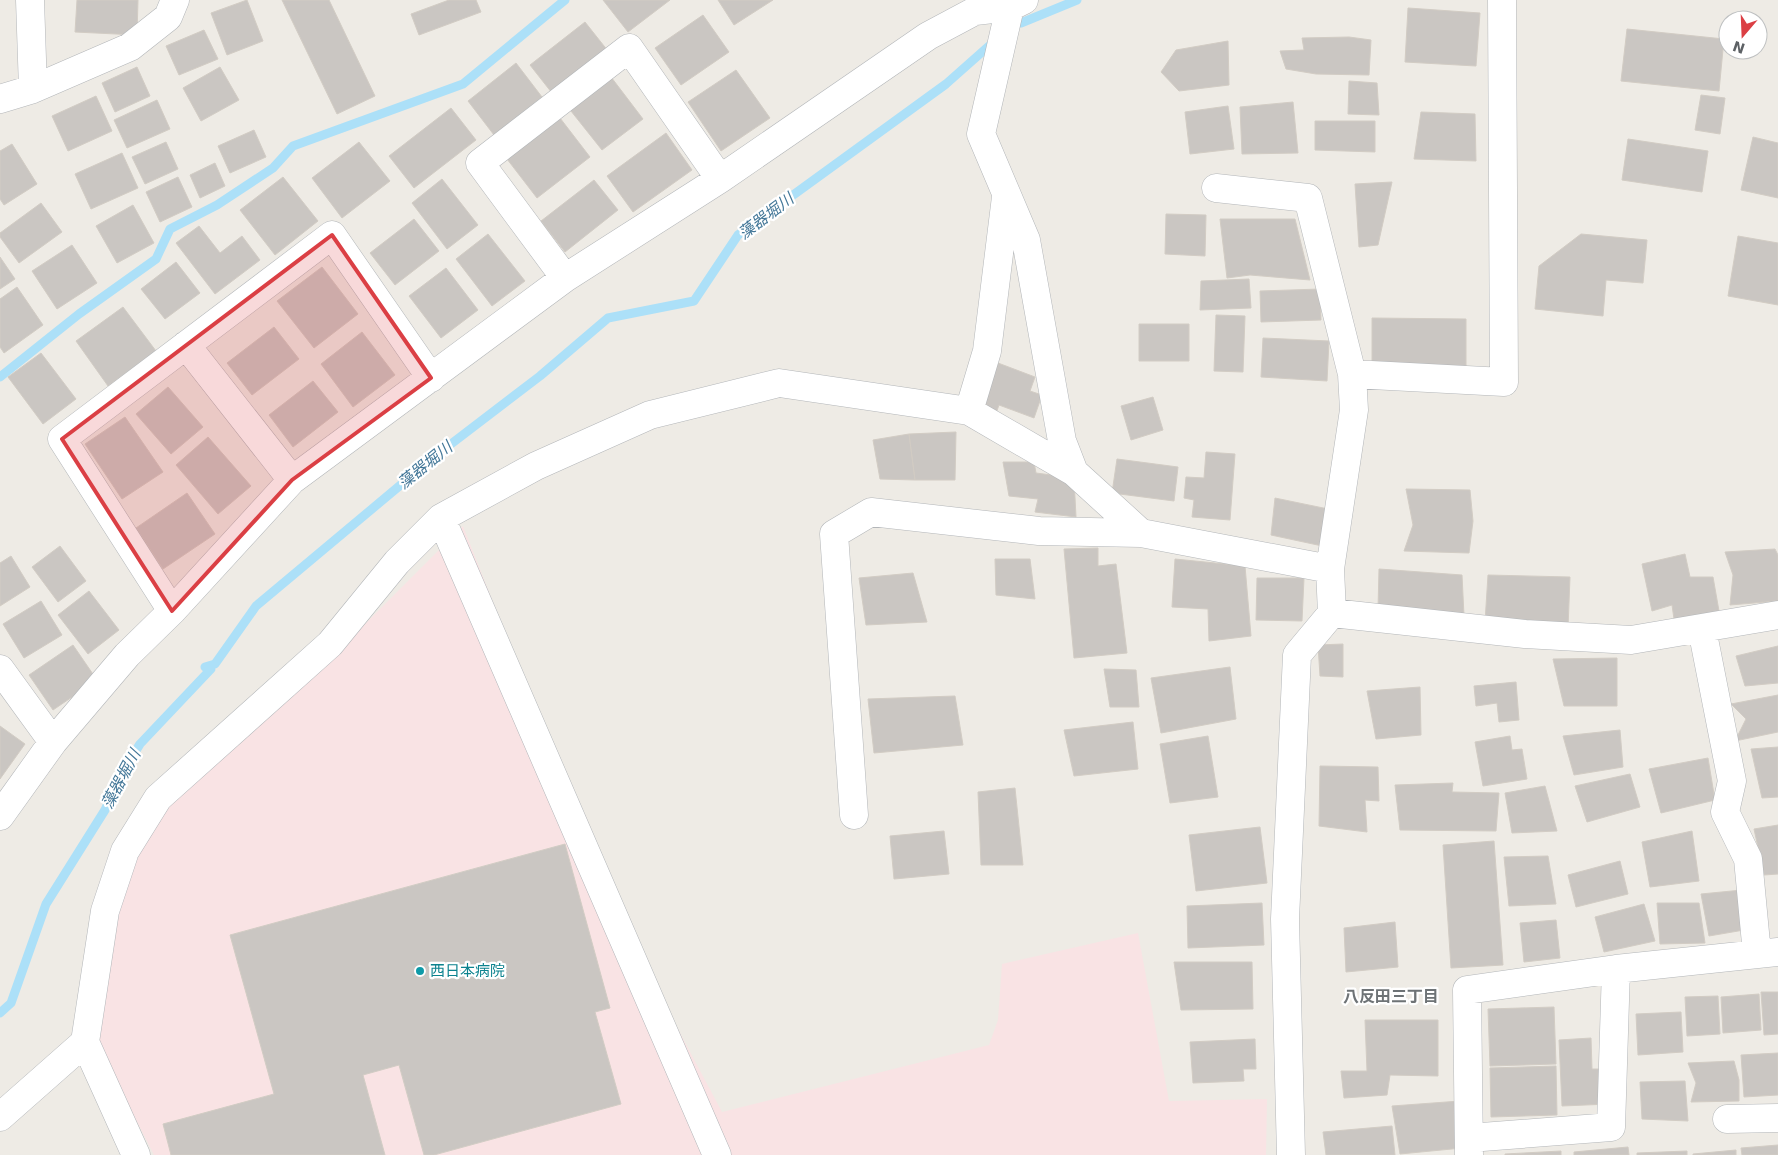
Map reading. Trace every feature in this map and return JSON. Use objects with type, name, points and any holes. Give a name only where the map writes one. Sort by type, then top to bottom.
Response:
[{"type":"street","points":[[30,0],[33,89]]},
{"type":"street","points":[[0,99],[33,89],[130,47],[168,16],[175,0]]},
{"type":"street","points":[[1352,374],[1504,382],[1502,0]]},
{"type":"street","points":[[0,816],[53,742],[127,655],[172,611],[292,480],[564,278],[720,179],[928,36],[975,11],[1015,2],[981,134],[1026,240],[1062,441],[1074,472]]},
{"type":"street","points":[[564,278],[480,162],[629,48],[720,179]]},
{"type":"street","points":[[1216,188],[1308,198],[1352,374],[1354,410],[1330,569],[1332,613],[1298,655],[1285,919],[1291,1155]]},
{"type":"street","points":[[969,410],[987,351],[1006,193]]},
{"type":"street","points":[[172,611],[62,439],[332,235],[431,378]]},
{"type":"street","points":[[186,346],[292,480]]},
{"type":"street","points":[[136,1155],[85,1042],[105,911],[125,851],[158,798],[330,644],[397,562],[441,518],[536,466],[650,415],[779,383],[969,410],[1074,472],[1140,533]]},
{"type":"street","points":[[854,815],[834,534],[871,512],[1039,531],[1140,533],[1330,569]]},
{"type":"street","points":[[441,518],[718,1155]]},
{"type":"street","points":[[1332,613],[1525,634],[1631,640],[1778,615]]},
{"type":"street","points":[[1616,970],[1611,1126],[1469,1146],[1467,990],[1616,970],[1767,953],[1748,859],[1725,812],[1732,782],[1702,629]]},
{"type":"street","points":[[0,669],[53,742]]},
{"type":"street","points":[[0,1117],[85,1042]]},
{"type":"street","points":[[1727,1119],[1778,1118]]},
{"type":"highlighted area","points":[[332,235],[431,378],[292,480],[172,611],[62,439]]},
{"type":"shaded area","points":[[463,526],[569,796],[646,969],[722,1112],[989,1045],[998,1020],[1002,964],[1138,933],[1169,1101],[1267,1099],[1266,1155],[434,1155],[620,1104],[595,1012],[610,1008],[564,844],[230,935],[274,1094],[163,1124],[171,1155],[154,1155],[120,1089],[99,1042],[105,979],[124,881],[169,798],[296,693]]},
{"type":"shaded area","points":[[399,1065],[424,1155],[385,1155],[363,1075]]},
{"type":"building","points":[[77,0],[138,0],[137,35],[75,32]]},
{"type":"building","points":[[247,0],[263,41],[227,55],[211,13]]},
{"type":"building","points":[[282,0],[329,0],[375,96],[337,114]]},
{"type":"building","points":[[449,0],[476,0],[481,12],[419,35],[411,14]]},
{"type":"building","points":[[603,0],[670,0],[628,32]]},
{"type":"building","points":[[718,0],[773,0],[734,25]]},
{"type":"building","points":[[1408,8],[1480,13],[1476,66],[1405,62]]},
{"type":"building","points":[[703,15],[729,52],[681,85],[655,48]]},
{"type":"building","points":[[585,22],[608,51],[552,93],[530,65]]},
{"type":"building","points":[[1627,29],[1718,38],[1718,60],[1722,60],[1719,91],[1621,81]]},
{"type":"building","points":[[204,30],[218,59],[179,75],[166,46]]},
{"type":"building","points":[[1349,37],[1371,40],[1369,75],[1316,74],[1286,69],[1280,51],[1304,50],[1302,38]]},
{"type":"building","points":[[1228,41],[1229,85],[1179,91],[1161,72],[1176,50]]},
{"type":"building","points":[[516,63],[542,97],[494,135],[468,101]]},
{"type":"building","points":[[137,67],[150,96],[115,112],[102,83]]},
{"type":"building","points":[[220,67],[239,100],[201,121],[183,88]]},
{"type":"building","points":[[736,70],[770,118],[721,151],[688,102]]},
{"type":"building","points":[[608,73],[643,119],[602,150],[567,106]]},
{"type":"building","points":[[1349,81],[1377,83],[1379,115],[1348,114]]},
{"type":"building","points":[[1701,95],[1725,98],[1720,134],[1695,130]]},
{"type":"building","points":[[96,96],[112,131],[68,151],[52,116]]},
{"type":"building","points":[[157,100],[170,129],[127,148],[114,120]]},
{"type":"building","points":[[1293,102],[1298,153],[1242,154],[1240,107]]},
{"type":"building","points":[[1228,106],[1234,149],[1190,154],[1185,112]]},
{"type":"building","points":[[451,108],[476,140],[414,188],[389,156]]},
{"type":"building","points":[[1421,112],[1475,114],[1476,161],[1414,159]]},
{"type":"building","points":[[560,118],[590,157],[537,198],[507,159]]},
{"type":"building","points":[[1315,121],[1375,121],[1375,152],[1315,150]]},
{"type":"building","points":[[254,130],[266,157],[230,173],[218,146]]},
{"type":"building","points":[[666,133],[692,170],[633,212],[607,176]]},
{"type":"building","points":[[1753,137],[1778,143],[1778,198],[1741,190]]},
{"type":"building","points":[[1628,139],[1708,151],[1702,192],[1622,180]]},
{"type":"building","points":[[166,142],[178,169],[145,184],[132,157]]},
{"type":"building","points":[[359,142],[390,181],[342,218],[312,178]]},
{"type":"building","points":[[12,144],[37,184],[4,205],[0,199],[0,151]]},
{"type":"building","points":[[122,153],[138,188],[91,209],[75,174]]},
{"type":"building","points":[[215,163],[225,186],[200,198],[190,175]]},
{"type":"building","points":[[178,177],[192,207],[160,222],[146,192]]},
{"type":"building","points":[[283,177],[318,221],[275,255],[240,210]]},
{"type":"building","points":[[442,179],[478,225],[447,249],[412,203]]},
{"type":"building","points":[[594,180],[618,210],[565,252],[541,221]]},
{"type":"building","points":[[1392,182],[1378,245],[1359,247],[1355,184]]},
{"type":"building","points":[[41,203],[62,232],[19,263],[0,237],[0,233]]},
{"type":"building","points":[[133,205],[154,243],[117,263],[96,226]]},
{"type":"building","points":[[1166,214],[1206,215],[1205,256],[1165,254]]},
{"type":"building","points":[[414,219],[439,251],[395,285],[370,253]]},
{"type":"building","points":[[1220,219],[1295,219],[1310,280],[1250,275],[1227,278]]},
{"type":"building","points":[[199,226],[220,253],[242,236],[260,260],[215,294],[176,243]]},
{"type":"building","points":[[488,234],[525,281],[492,306],[456,259]]},
{"type":"building","points":[[1581,234],[1647,240],[1643,283],[1606,280],[1603,316],[1535,309],[1539,266]]},
{"type":"building","points":[[1738,236],[1778,243],[1778,305],[1728,296]]},
{"type":"building","points":[[72,245],[97,283],[57,309],[32,271]]},
{"type":"building","points":[[0,257],[15,279],[0,289]]},
{"type":"building","points":[[176,262],[200,293],[165,319],[141,289]]},
{"type":"building","points":[[322,267],[358,314],[314,348],[277,301]]},
{"type":"building","points":[[446,268],[478,310],[441,338],[409,296]]},
{"type":"building","points":[[1249,279],[1251,308],[1200,310],[1201,281]]},
{"type":"building","points":[[17,287],[43,325],[4,353],[0,347],[0,299]]},
{"type":"building","points":[[1320,289],[1321,320],[1261,322],[1260,291]]},
{"type":"building","points":[[123,307],[156,351],[108,386],[76,341]]},
{"type":"building","points":[[1216,315],[1245,316],[1243,372],[1214,371]]},
{"type":"building","points":[[1372,318],[1466,319],[1466,372],[1372,371]]},
{"type":"building","points":[[1139,324],[1189,324],[1189,361],[1139,361]]},
{"type":"building","points":[[274,327],[299,359],[252,395],[227,363]]},
{"type":"building","points":[[362,332],[395,375],[353,407],[321,364]]},
{"type":"building","points":[[1263,338],[1329,341],[1327,381],[1261,377]]},
{"type":"building","points":[[41,353],[76,399],[43,424],[8,377]]},
{"type":"building","points":[[998,363],[1035,377],[1030,391],[1042,395],[1034,418],[999,405],[995,416],[980,411]]},
{"type":"building","points":[[313,381],[338,412],[293,447],[269,415]]},
{"type":"building","points":[[168,387],[203,427],[171,454],[136,414]]},
{"type":"building","points":[[1153,397],[1163,430],[1131,440],[1121,406]]},
{"type":"building","points":[[125,417],[163,472],[122,499],[85,444]]},
{"type":"building","points":[[956,432],[955,480],[915,480],[909,434]]},
{"type":"building","points":[[909,434],[915,480],[880,479],[873,440]]},
{"type":"building","points":[[208,437],[251,486],[218,514],[176,465]]},
{"type":"building","points":[[1206,452],[1235,454],[1230,520],[1192,517],[1194,500],[1184,498],[1186,477],[1204,478]]},
{"type":"building","points":[[1117,459],[1178,467],[1174,501],[1112,493]]},
{"type":"building","points":[[1003,462],[1034,462],[1036,473],[1074,478],[1076,517],[1035,512],[1038,499],[1009,496]]},
{"type":"building","points":[[1406,489],[1470,490],[1473,521],[1469,553],[1404,551],[1413,525]]},
{"type":"building","points":[[187,493],[215,534],[163,569],[136,528]]},
{"type":"building","points":[[1275,498],[1333,510],[1327,547],[1271,535]]},
{"type":"building","points":[[60,546],[86,581],[58,602],[32,567]]},
{"type":"building","points":[[1098,548],[1098,566],[1116,564],[1127,653],[1074,658],[1064,549]]},
{"type":"building","points":[[1775,549],[1778,555],[1778,601],[1730,605],[1733,575],[1725,552]]},
{"type":"building","points":[[1685,554],[1690,577],[1713,577],[1719,611],[1674,619],[1672,605],[1652,611],[1642,564]]},
{"type":"building","points":[[11,556],[30,587],[0,606],[0,563]]},
{"type":"building","points":[[995,559],[1030,559],[1035,599],[996,595]]},
{"type":"building","points":[[1175,559],[1245,566],[1251,636],[1209,641],[1208,609],[1172,607]]},
{"type":"building","points":[[1379,569],[1462,575],[1464,616],[1378,609]]},
{"type":"building","points":[[913,573],[927,622],[866,625],[859,578]]},
{"type":"building","points":[[1488,575],[1570,577],[1568,628],[1485,622]]},
{"type":"building","points":[[1257,578],[1304,578],[1302,621],[1256,620]]},
{"type":"building","points":[[89,591],[119,630],[88,654],[58,615]]},
{"type":"building","points":[[41,601],[62,635],[24,658],[3,624]]},
{"type":"building","points":[[1343,644],[1343,677],[1320,676],[1318,645]]},
{"type":"building","points":[[73,645],[97,680],[53,710],[29,675]]},
{"type":"building","points":[[1778,646],[1778,683],[1745,686],[1736,656]]},
{"type":"building","points":[[1617,658],[1617,706],[1564,706],[1553,659]]},
{"type":"building","points":[[1230,667],[1236,719],[1161,733],[1151,678]]},
{"type":"building","points":[[1104,669],[1136,670],[1139,707],[1110,707]]},
{"type":"building","points":[[1516,682],[1519,720],[1499,722],[1497,703],[1476,706],[1474,686]]},
{"type":"building","points":[[1420,687],[1421,735],[1376,739],[1367,691]]},
{"type":"building","points":[[1778,695],[1778,732],[1735,741],[1746,719],[1731,704]]},
{"type":"building","points":[[955,696],[963,745],[874,753],[868,699]]},
{"type":"building","points":[[1133,722],[1138,769],[1074,776],[1064,730]]},
{"type":"building","points":[[0,726],[25,744],[0,779]]},
{"type":"building","points":[[1620,730],[1623,767],[1574,775],[1563,736]]},
{"type":"building","points":[[1208,736],[1218,797],[1170,803],[1160,744]]},
{"type":"building","points":[[1510,736],[1512,750],[1522,749],[1527,779],[1483,786],[1475,742]]},
{"type":"building","points":[[1778,747],[1778,797],[1762,798],[1751,749]]},
{"type":"building","points":[[1708,758],[1715,800],[1661,813],[1649,769]]},
{"type":"building","points":[[1320,766],[1378,767],[1379,801],[1365,800],[1367,832],[1319,826]]},
{"type":"building","points":[[1630,774],[1640,807],[1587,822],[1575,786]]},
{"type":"building","points":[[1453,783],[1452,792],[1499,793],[1496,831],[1400,830],[1395,785]]},
{"type":"building","points":[[1545,786],[1557,831],[1512,833],[1505,793]]},
{"type":"building","points":[[1015,788],[1023,865],[981,865],[978,792]]},
{"type":"building","points":[[1778,825],[1778,874],[1764,875],[1754,829]]},
{"type":"building","points":[[1260,827],[1267,883],[1196,891],[1189,835]]},
{"type":"building","points":[[944,831],[949,874],[894,879],[890,836]]},
{"type":"building","points":[[1692,831],[1699,881],[1650,887],[1642,842]]},
{"type":"building","points":[[1494,841],[1503,965],[1451,968],[1443,845]]},
{"type":"building","name":"西日本病院","points":[[565,844],[610,1008],[595,1012],[621,1104],[434,1155],[424,1155],[399,1065],[363,1075],[385,1155],[171,1155],[163,1124],[274,1094],[230,935]]},
{"type":"building","points":[[1548,856],[1556,904],[1509,906],[1504,857]]},
{"type":"building","points":[[1620,861],[1628,894],[1576,907],[1568,875]]},
{"type":"building","points":[[1742,890],[1744,930],[1709,936],[1701,894]]},
{"type":"building","points":[[1262,903],[1264,945],[1188,948],[1187,906]]},
{"type":"building","points":[[1657,903],[1699,903],[1705,943],[1660,944]]},
{"type":"building","points":[[1644,904],[1655,941],[1604,952],[1595,917]]},
{"type":"building","points":[[1556,920],[1560,958],[1524,962],[1520,923]]},
{"type":"building","points":[[1395,922],[1398,967],[1346,972],[1344,928]]},
{"type":"building","points":[[1174,962],[1252,962],[1253,1009],[1181,1010]]},
{"type":"building","points":[[1761,992],[1778,992],[1778,1034],[1764,1035]]},
{"type":"building","points":[[1759,994],[1761,1030],[1723,1033],[1721,997]]},
{"type":"building","points":[[1718,996],[1720,1034],[1687,1036],[1685,997]]},
{"type":"building","points":[[1554,1007],[1556,1064],[1490,1066],[1488,1009]]},
{"type":"building","points":[[1681,1012],[1683,1052],[1638,1055],[1636,1014]]},
{"type":"building","points":[[1365,1020],[1438,1020],[1438,1076],[1390,1075],[1387,1095],[1344,1098],[1341,1071],[1367,1071]]},
{"type":"building","points":[[1591,1038],[1592,1069],[1608,1069],[1609,1104],[1562,1106],[1559,1040]]},
{"type":"building","points":[[1255,1039],[1256,1069],[1243,1069],[1244,1081],[1193,1083],[1190,1042]]},
{"type":"building","points":[[1778,1053],[1778,1095],[1744,1097],[1741,1055]]},
{"type":"building","points":[[1734,1061],[1739,1080],[1739,1101],[1691,1102],[1696,1083],[1688,1063]]},
{"type":"building","points":[[1556,1066],[1557,1115],[1491,1117],[1490,1068]]},
{"type":"building","points":[[1685,1081],[1688,1121],[1642,1119],[1640,1082]]},
{"type":"building","points":[[1460,1101],[1462,1148],[1400,1154],[1392,1106]]},
{"type":"building","points":[[1392,1126],[1395,1155],[1326,1155],[1323,1132]]},
{"type":"building","points":[[1778,1145],[1778,1155],[1742,1155],[1741,1148]]},
{"type":"building","points":[[1628,1147],[1629,1155],[1574,1155],[1574,1152]]},
{"type":"building","points":[[1736,1150],[1736,1155],[1693,1155],[1693,1154]]},
{"type":"building","points":[[1561,1151],[1561,1155],[1505,1155],[1505,1154]]},
{"type":"building","points":[[1687,1151],[1687,1155],[1637,1155],[1637,1153]]},
{"type":"waterway","points":[[0,377],[79,314],[156,259],[170,229],[217,205],[273,168],[293,146],[463,84],[565,0]]},
{"type":"waterway","name":"藻器堀川","points":[[1021,23],[1077,0]]},
{"type":"waterway","name":"藻器堀川","points":[[0,1013],[11,1003],[46,904],[105,810],[120,776],[140,744],[211,669],[205,667],[215,664],[256,606],[434,457],[540,376],[608,318],[694,301],[738,235],[946,84],[990,45]]},
{"type":"place","name":"西日本病院","points":[[420,971]]},
{"type":"district","name":"八反田三丁目","points":[[1391,996]]}]
